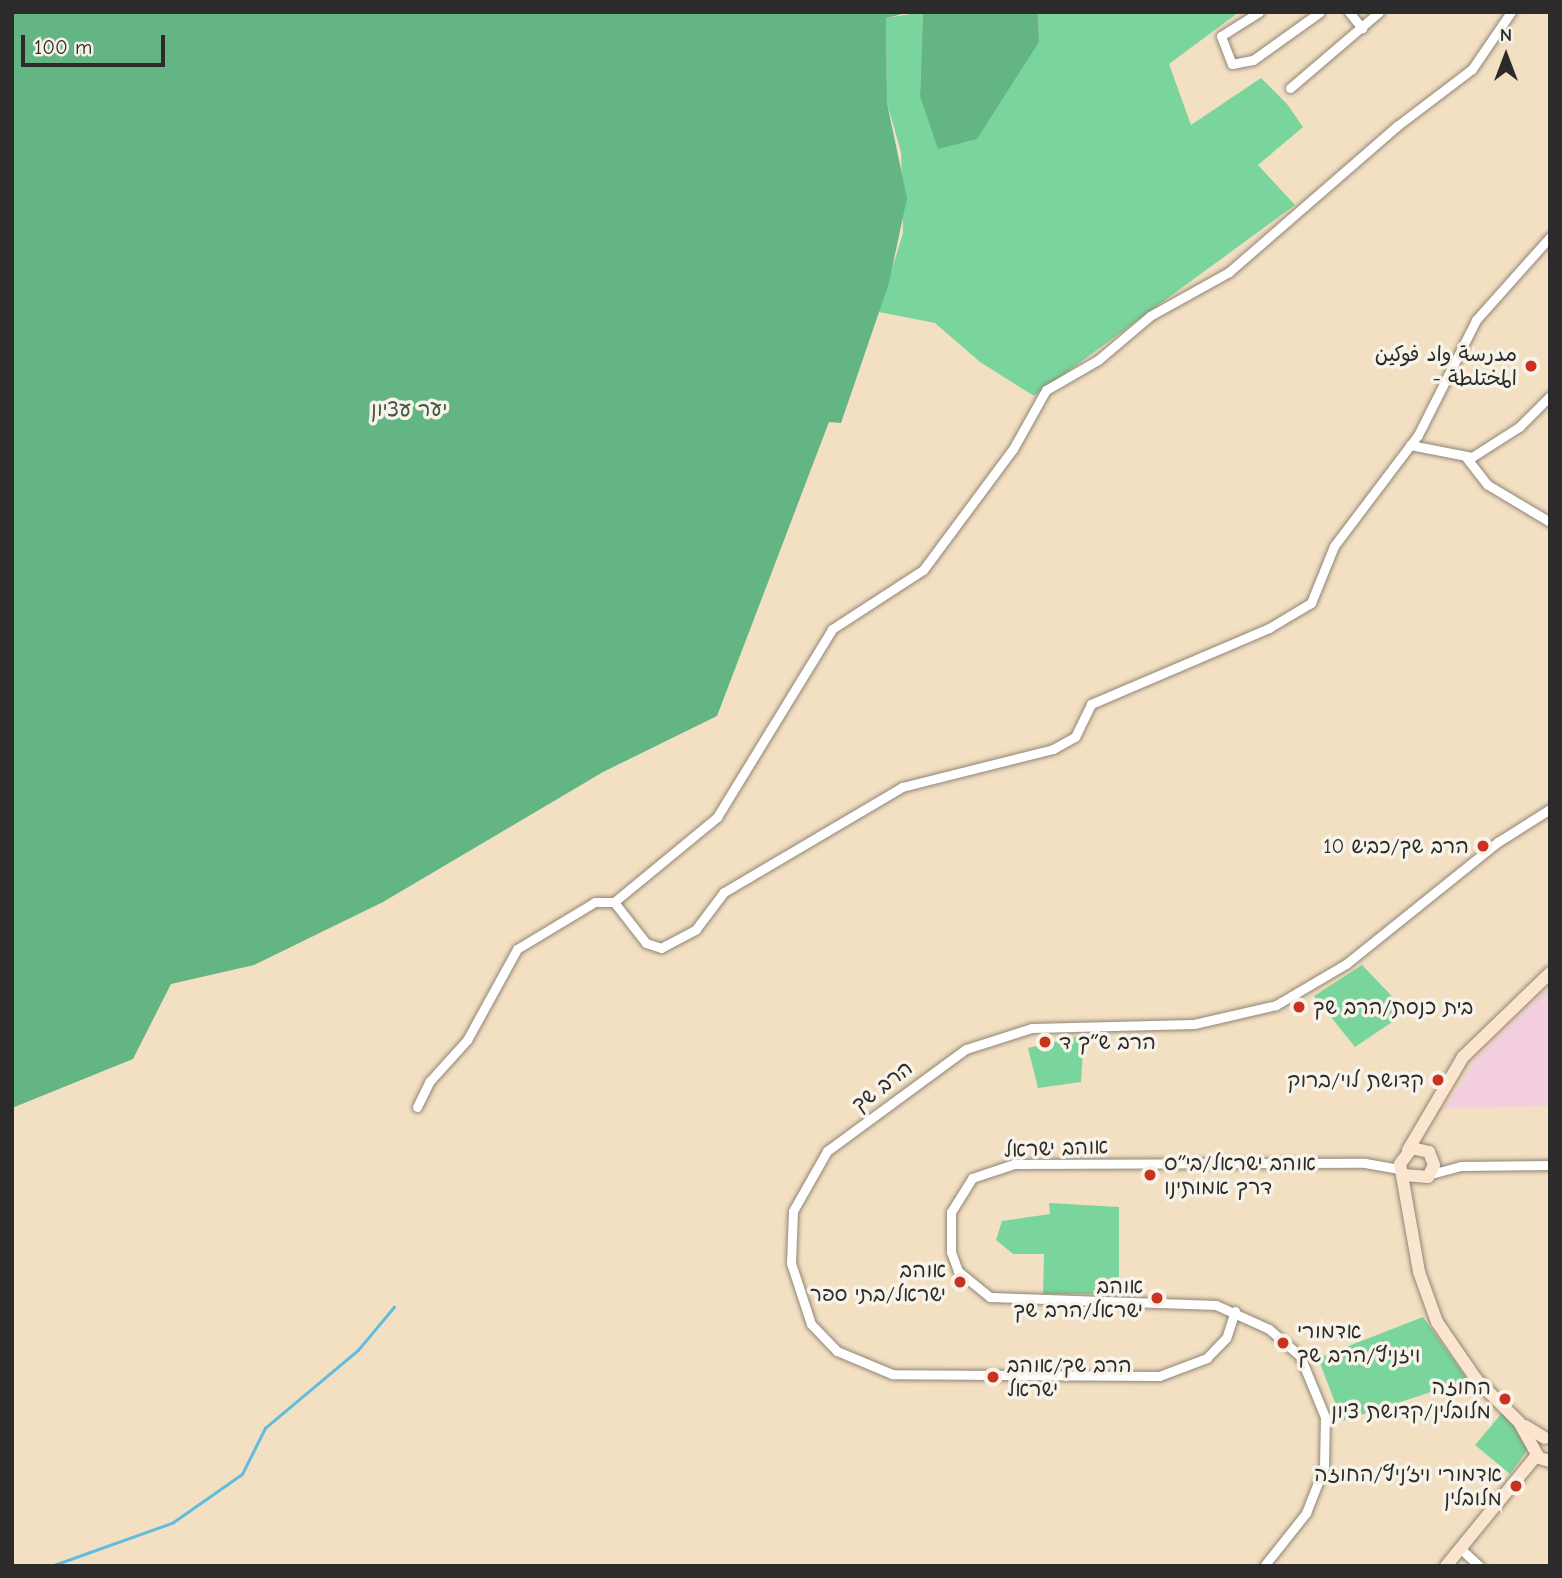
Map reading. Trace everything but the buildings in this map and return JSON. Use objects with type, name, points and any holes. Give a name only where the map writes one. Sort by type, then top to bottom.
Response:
[{"type":"street","points":[[1259,12],[1221,36],[1232,64],[1253,60],[1320,12]]},
{"type":"street","points":[[1349,12],[1362,28]]},
{"type":"street","points":[[1290,88],[1380,12]]},
{"type":"street","points":[[417,1107],[429,1082],[467,1040],[517,949],[595,902],[614,902],[717,817],[832,629],[923,570],[1013,449],[1046,390],[1098,359],[1150,316],[1229,272],[1397,126],[1472,69],[1511,12]]},
{"type":"street","points":[[614,902],[646,943],[661,948],[696,929],[724,892],[902,787],[1053,749],[1075,737],[1091,704],[1269,628],[1311,603],[1334,546],[1410,445],[1476,320],[1550,237]]},
{"type":"street","points":[[1410,445],[1465,456],[1519,427],[1550,396]]},
{"type":"street","points":[[1465,456],[1488,485],[1550,522]]},
{"type":"street","name":"הרב שך","points":[[1235,1311],[1226,1338],[1207,1358],[1159,1376],[892,1374],[837,1351],[811,1324],[793,1275],[793,1211],[810,1172],[837,1142],[966,1049],[1032,1028],[1194,1024],[1276,1005],[1346,964],[1498,842],[1550,809]]},
{"type":"street","points":[[1446,1566],[1525,1476],[1544,1450],[1476,1379],[1437,1322],[1419,1272],[1412,1215],[1402,1172],[1406,1152],[1433,1107],[1486,1031],[1550,973]]},
{"type":"street","points":[[1412,1215],[1428,1177],[1433,1107]]},
{"type":"street","points":[[1406,1152],[1429,1153],[1461,1166]]},
{"type":"street","name":"אוהב ישראל","points":[[1365,1163],[1406,1152]]},
{"type":"street","name":"אוהב ישראל","points":[[1235,1311],[1181,1301],[990,1297],[958,1271],[951,1252],[951,1212],[972,1178],[1014,1164],[1365,1163],[1402,1172]]},
{"type":"street","points":[[1402,1172],[1428,1177],[1461,1166],[1550,1165]]},
{"type":"street","points":[[1235,1311],[1300,1356],[1315,1382],[1327,1435],[1316,1495],[1264,1566]]},
{"type":"street","points":[[1461,1549],[1479,1566]]},
{"type":"shaded area","points":[[1550,986],[1550,1106],[1445,1108],[1475,1060]]},
{"type":"green space","name":"יער עציון","points":[[12,12],[911,12],[886,18],[887,103],[907,198],[889,283],[841,423],[829,422],[717,716],[603,772],[383,902],[254,965],[171,984],[133,1059],[12,1108]]},
{"type":"green space","points":[[923,12],[920,96],[1039,42],[1038,12],[1239,12],[1169,64],[1191,125],[1261,78],[1287,104],[1303,127],[1258,165],[1295,205],[1034,396],[980,362],[935,323],[879,312],[903,233],[901,152],[887,103],[886,18]]},
{"type":"green space","points":[[923,12],[1038,12],[1039,42],[977,139],[938,149],[920,96]]},
{"type":"green space","points":[[1362,965],[1407,1012],[1355,1047],[1314,996]]},
{"type":"green space","points":[[1084,1035],[1081,1082],[1038,1088],[1028,1048]]},
{"type":"green space","points":[[1049,1203],[1119,1207],[1119,1294],[1043,1294],[1044,1254],[1013,1254],[996,1240],[1002,1221],[1050,1214]]},
{"type":"green space","points":[[1423,1317],[1468,1380],[1342,1421],[1318,1358]]},
{"type":"green space","points":[[1502,1413],[1523,1430],[1528,1449],[1510,1474],[1475,1445]]},
{"type":"waterway","points":[[51,1566],[172,1523],[242,1474],[265,1428],[358,1350],[394,1307]]},
{"type":"place","name":"مدرسة واد فوكين - المختلطة","points":[[1531,366]]},
{"type":"place","name":"הרב שך/כביש 10","points":[[1483,846]]},
{"type":"place","name":"בית כנסת/הרב שך","points":[[1299,1007]]},
{"type":"place","name":"הרב ש״ך ד","points":[[1045,1042]]},
{"type":"place","name":"קדושת לוי/ברוק","points":[[1438,1080]]},
{"type":"place","name":"אוהב ישראל/בי״ס דרך אמותינו","points":[[1150,1175]]},
{"type":"place","name":"אוהב ישראל/בתי ספר","points":[[960,1282]]},
{"type":"place","name":"אוהב ישראל/הרב שך","points":[[1157,1298]]},
{"type":"place","name":"אדמורי ויזניץ/הרב שך","points":[[1283,1343]]},
{"type":"place","name":"הרב שך/אוהב ישראל","points":[[993,1377]]},
{"type":"place","name":"החוזה מלובלין/קדושת ציון","points":[[1505,1399]]},
{"type":"place","name":"אדמורי ויז׳ניץ/החוזה מלובלין","points":[[1516,1486]]}]
